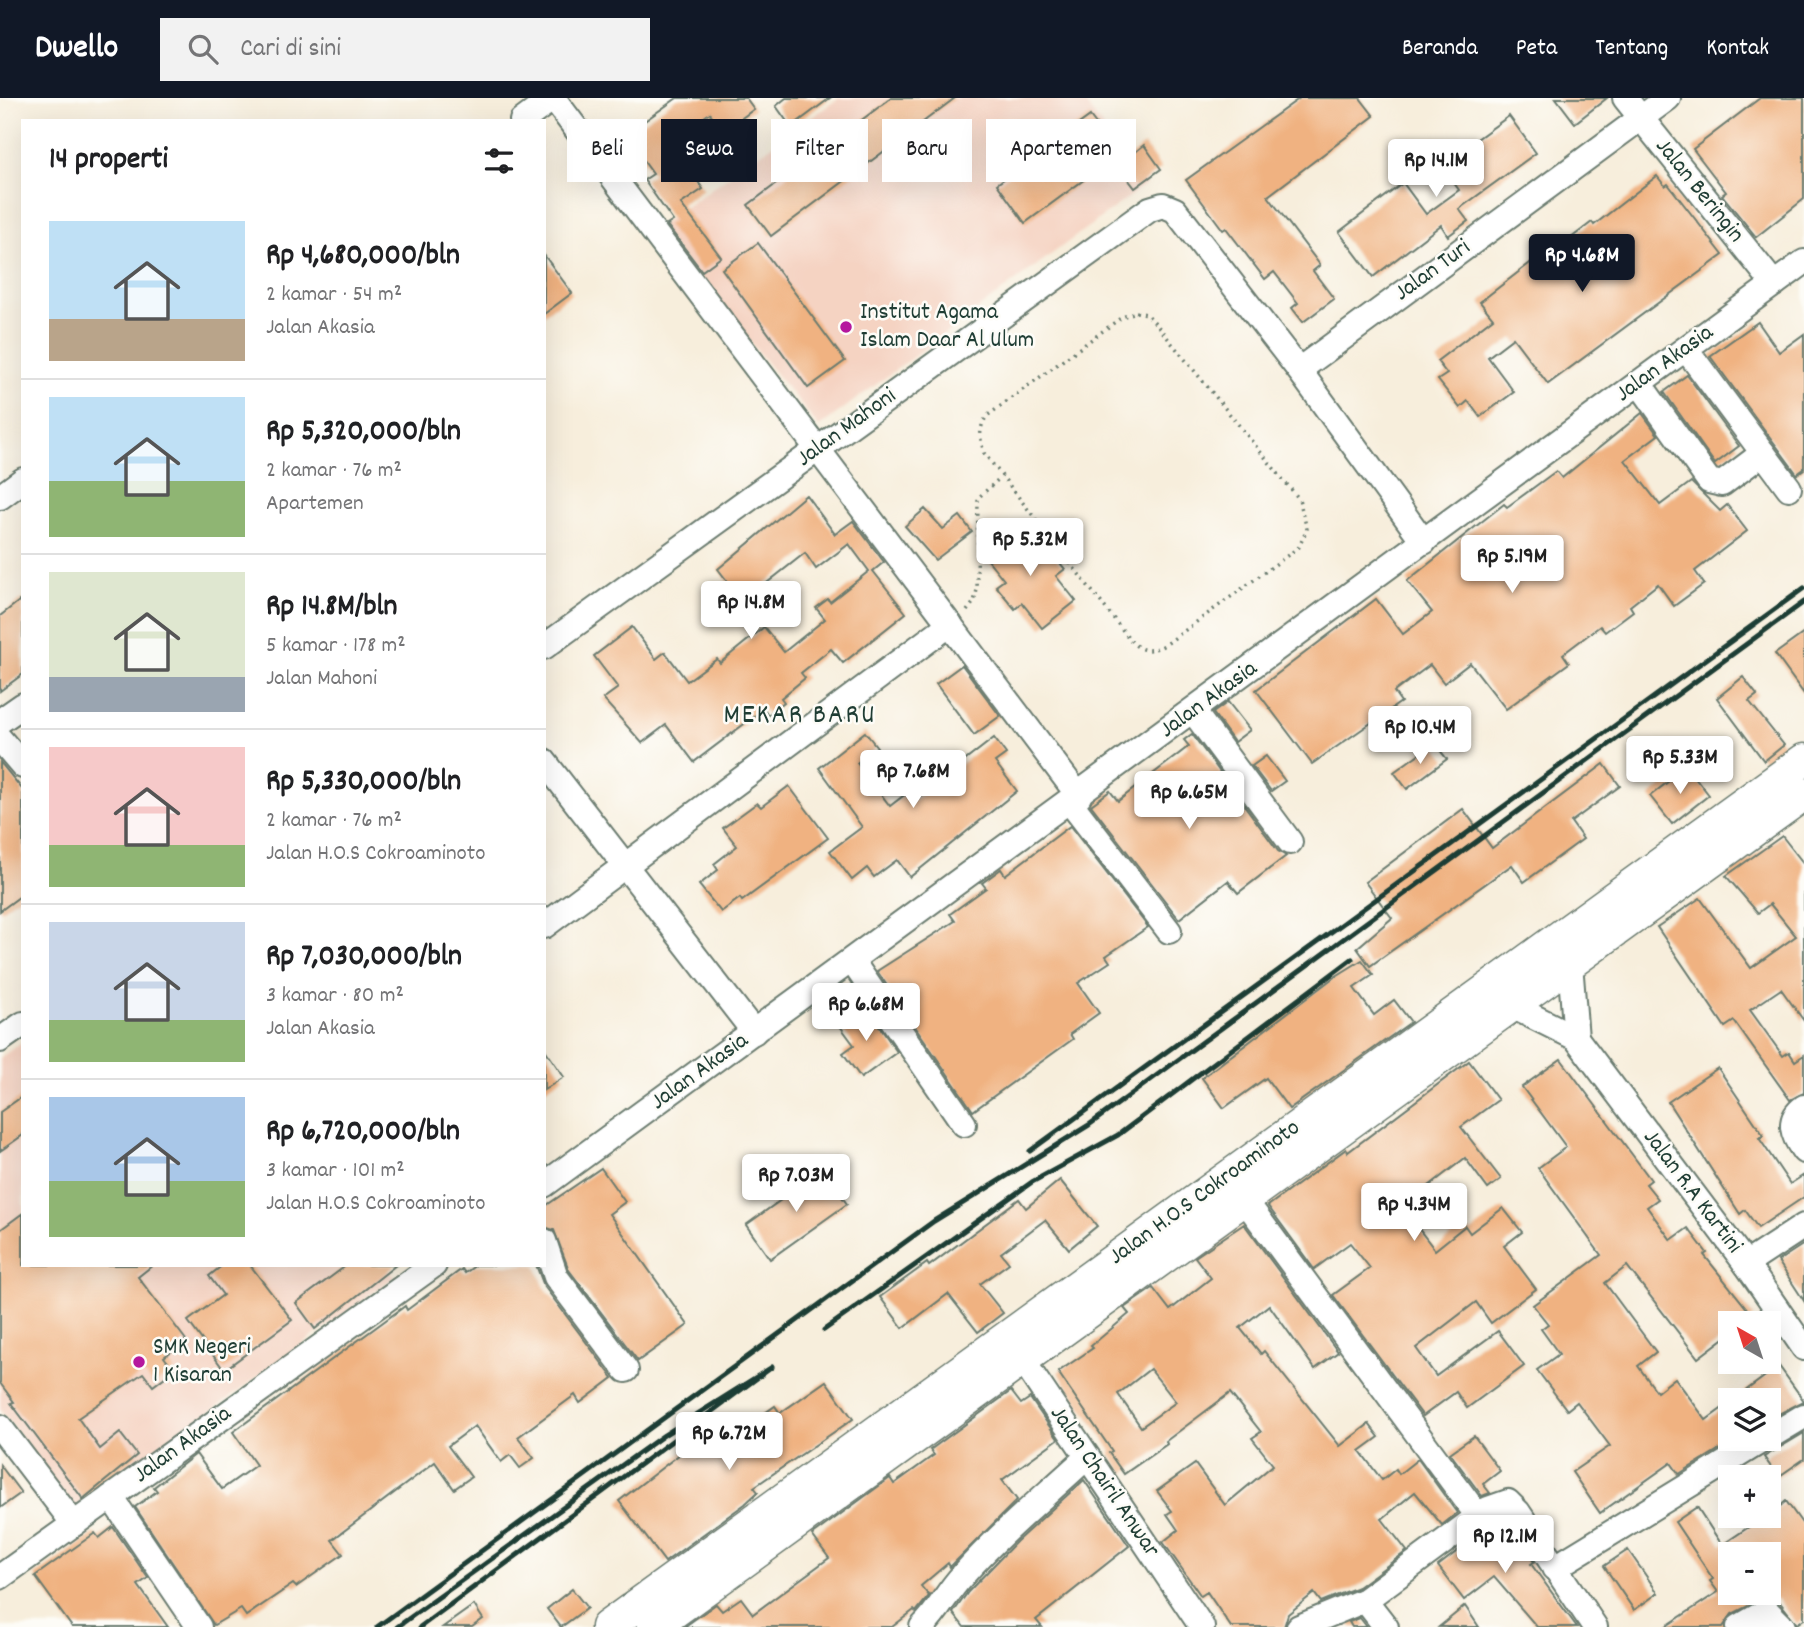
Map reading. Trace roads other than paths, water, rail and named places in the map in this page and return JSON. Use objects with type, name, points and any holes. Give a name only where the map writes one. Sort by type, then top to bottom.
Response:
[{"type":"main road","name":"Jalan H.O.S Cokroaminoto","points":[[653,1627],[1014,1348],[1804,760]]},
{"type":"main road","name":"Jalan H.O.S Cokroaminoto","points":[[607,1627],[1014,1348],[1244,1199],[1804,794]]},
{"type":"street","points":[[525,119],[553,98],[950,624],[1169,931]]},
{"type":"street","name":"Jalan Beringin","points":[[1625,98],[1773,284]]},
{"type":"street","name":"Jalan Turi","points":[[1299,370],[1668,98]]},
{"type":"street","name":"Jalan Mahoni","points":[[546,646],[1150,209],[1163,205],[1175,210],[1299,370]]},
{"type":"street","name":"Jalan Akasia","points":[[546,1184],[1193,712],[1773,284],[1803,265]]},
{"type":"street","points":[[1686,349],[1789,488]]},
{"type":"street","points":[[1299,370],[1424,542]]},
{"type":"street","points":[[1639,383],[1709,481],[1722,484],[1763,453]]},
{"type":"street","points":[[0,496],[21,481]]},
{"type":"street","points":[[546,925],[950,624]]},
{"type":"street","points":[[0,721],[21,706]]},
{"type":"street","points":[[1193,712],[1290,842]]},
{"type":"street","points":[[0,739],[21,764]]},
{"type":"street","points":[[546,764],[754,1032]]},
{"type":"street","points":[[852,961],[964,1124]]},
{"type":"street","points":[[1570,964],[1576,1038]]},
{"type":"street","points":[[1512,1006],[1576,1038]]},
{"type":"street","points":[[0,1040],[21,1025]]},
{"type":"street","name":"Jalan R.A Kartini","points":[[1576,1038],[1746,1264],[1804,1348]]},
{"type":"street","points":[[1804,1107],[1798,1111],[1792,1124],[1795,1138],[1804,1151]]},
{"type":"street","points":[[1244,1199],[1478,1516]]},
{"type":"street","points":[[1746,1264],[1804,1226]]},
{"type":"street","points":[[546,1247],[556,1277],[626,1370]]},
{"type":"street","name":"Jalan Akasia","points":[[0,1577],[111,1497],[408,1273],[428,1267]]},
{"type":"street","name":"Jalan Chairil Anwar","points":[[1014,1348],[1202,1627]]},
{"type":"street","points":[[1781,1430],[1804,1416]]},
{"type":"street","points":[[0,1427],[74,1524]]},
{"type":"street","points":[[1554,1568],[1747,1451]]},
{"type":"street","points":[[922,1627],[932,1618],[959,1579],[986,1550],[1087,1457]]},
{"type":"street","points":[[111,1497],[200,1627]]},
{"type":"street","points":[[1299,1627],[1365,1600],[1478,1516],[1500,1503],[1508,1502],[1518,1512],[1595,1627]]},
{"type":"street","points":[[1365,1600],[1386,1627]]},
{"type":"street","points":[[1738,1627],[1767,1611],[1783,1627]]},
{"type":"railway","points":[[1030,1151],[1804,588]]},
{"type":"railway","points":[[377,1627],[934,1221],[1089,1125],[1804,602]]},
{"type":"railway","points":[[824,1330],[1032,1182],[1118,1135],[1352,959]]},
{"type":"railway","points":[[397,1627],[664,1435],[772,1367],[420,1627]]},
{"type":"place","name":"Institut Agama Islam Daar Al Ulum","points":[[846,327]]},
{"type":"place","name":"SMK Negeri 1 Kisaran","points":[[139,1362]]},
{"type":"district","name":"MEKAR BARU","points":[[800,717]]}]
